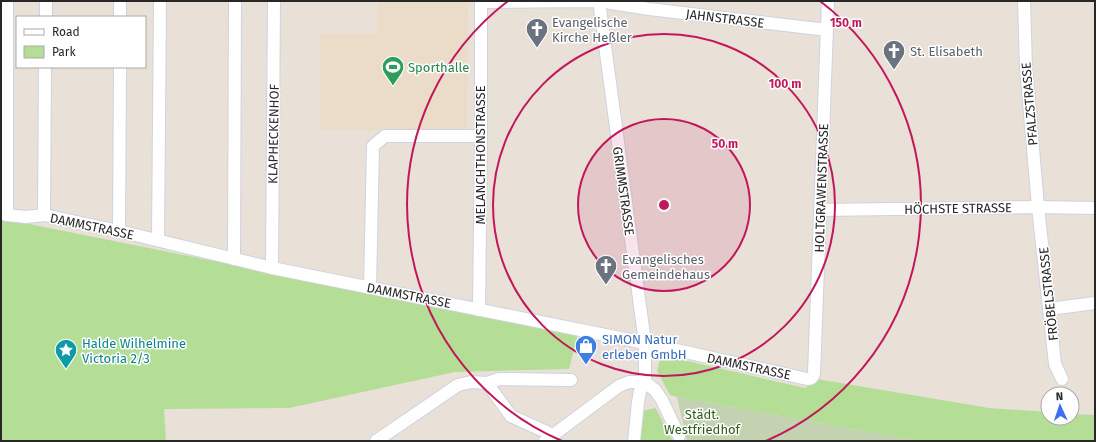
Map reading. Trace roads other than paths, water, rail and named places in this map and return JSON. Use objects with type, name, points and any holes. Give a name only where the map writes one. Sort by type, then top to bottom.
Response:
[{"type":"street","points":[[4,214],[8,1]]},
{"type":"street","points":[[46,1],[46,16]]},
{"type":"street","points":[[120,1],[120,16]]},
{"type":"street","points":[[158,240],[160,1]]},
{"type":"street","points":[[234,259],[235,1]]},
{"type":"street","name":"KLAPHECKENHOF","points":[[272,268],[274,1]]},
{"type":"street","name":"JAHNSTRASSE","points":[[480,2],[599,1],[649,9],[826,30]]},
{"type":"street","name":"GRIMMSTRASSE","points":[[599,1],[645,343],[645,382],[640,392],[638,402],[634,441]]},
{"type":"street","name":"HOLTGRAWENSTRASSE","points":[[814,374],[828,1]]},
{"type":"street","name":"PFALZSTRASSE","points":[[1024,1],[1026,67],[1038,207]]},
{"type":"street","name":"MELANCHTHONSTRASSE","points":[[479,310],[481,136],[480,2]]},
{"type":"street","points":[[44,215],[45,68]]},
{"type":"street","points":[[119,231],[120,68]]},
{"type":"street","points":[[370,288],[373,146],[385,136],[481,136]]},
{"type":"street","name":"HÖCHSTE STRASSE","points":[[821,210],[1038,207],[1095,208]]},
{"type":"street","name":"FRÖBELSTRASSE","points":[[1038,207],[1055,364],[1062,379]]},
{"type":"street","name":"DAMMSTRASSE","points":[[4,214],[26,217],[44,215],[158,240],[272,268],[645,343],[808,379],[812,378],[814,374]]},
{"type":"street","points":[[1049,309],[1095,304]]},
{"type":"street","points":[[376,441],[458,385],[471,382],[487,383],[499,379],[571,380]]},
{"type":"street","points":[[487,383],[511,416],[549,438],[619,386],[629,382],[645,382],[662,400],[679,436]]},
{"type":"place","name":"Evangelische Kirche Heßler","points":[[537,48]]},
{"type":"place","name":"St. Elisabeth","points":[[894,70]]},
{"type":"place","name":"Sporthalle","points":[[393,86]]},
{"type":"place","name":"Evangelisches Gemeindehaus","points":[[606,286]]},
{"type":"place","name":"SIMON Natur erleben GmbH","points":[[586,366]]},
{"type":"place","name":"Halde Wilhelmine Victoria 2/3","points":[[66,370]]},
{"type":"park label","name":"Städt. Westfriedhof","points":[[702,422]]}]
